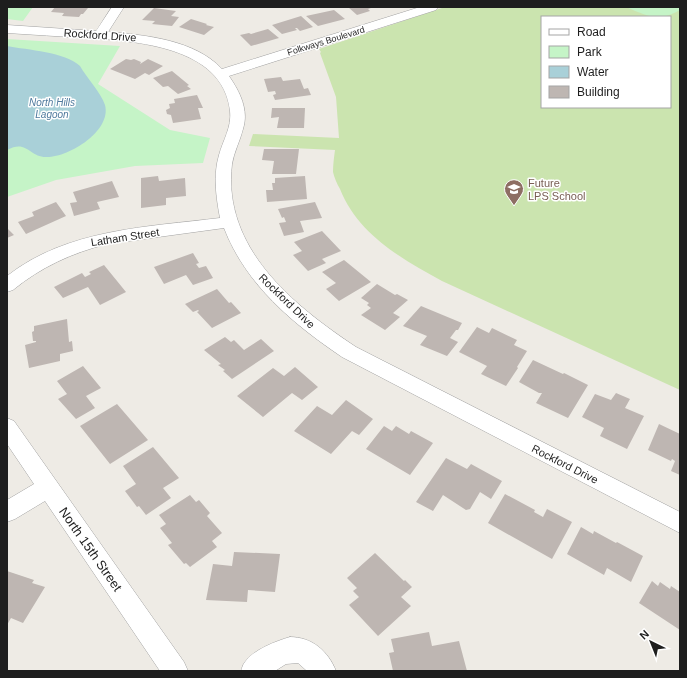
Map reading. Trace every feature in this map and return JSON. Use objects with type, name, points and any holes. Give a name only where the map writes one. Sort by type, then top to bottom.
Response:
[{"type":"street","points":[[100,35],[118,7]]},
{"type":"street","name":"Folkways Boulevard","points":[[220,74],[432,7]]},
{"type":"street","name":"Rockford Drive","points":[[7,29],[144,39],[169,45],[199,57],[220,74],[233,93],[238,115],[237,126],[227,154],[224,175],[224,188],[230,222],[243,250],[262,277],[309,323],[329,339],[383,370],[680,523]]},
{"type":"street","name":"Latham Street","points":[[7,286],[37,263],[62,250],[82,244],[107,238],[230,222]]},
{"type":"street","name":"North 15th Street","points":[[7,426],[175,671]]},
{"type":"street","points":[[7,512],[48,487]]},
{"type":"street","points":[[254,671],[275,654],[289,650],[303,651],[315,659],[323,671]]},
{"type":"green space","points":[[7,7],[33,7],[23,21],[7,19]]},
{"type":"green space","name":"Future LPS School","points":[[445,7],[680,7],[680,390],[442,281],[396,254],[369,232],[348,205],[333,172],[335,150],[249,146],[253,134],[339,138],[336,97],[320,53],[321,52],[319,49]]},
{"type":"green space","points":[[626,7],[680,7],[680,10],[665,16],[647,15]]},
{"type":"green space","points":[[7,39],[120,46],[98,84],[170,130],[210,138],[203,163],[135,166],[56,180],[7,197]]},
{"type":"water","name":"North Hills Lagoon","points":[[7,46],[56,55],[73,61],[80,66],[105,105],[105,115],[102,124],[95,133],[76,148],[55,156],[40,156],[24,147],[19,146],[7,150]]},
{"type":"building","points":[[55,7],[88,8],[79,17],[62,16],[64,13],[51,12]]},
{"type":"building","points":[[348,7],[371,8],[368,9],[370,11],[357,15]]},
{"type":"building","points":[[154,8],[176,11],[171,16],[179,17],[172,26],[152,24],[155,21],[142,20]]},
{"type":"building","points":[[334,10],[345,19],[318,26],[306,16]]},
{"type":"building","points":[[301,16],[313,27],[300,31],[295,28],[297,30],[282,34],[272,25]]},
{"type":"building","points":[[191,19],[214,27],[204,35],[179,27]]},
{"type":"building","points":[[268,29],[279,38],[251,46],[240,35],[251,34]]},
{"type":"building","points":[[126,59],[134,59],[141,62],[140,64],[148,59],[163,66],[149,75],[145,73],[135,79],[110,69]]},
{"type":"building","points":[[172,71],[189,85],[187,86],[191,89],[178,94],[168,86],[163,87],[153,78]]},
{"type":"building","points":[[281,77],[283,81],[300,79],[304,89],[308,88],[311,95],[275,100],[273,95],[276,94],[275,91],[268,92],[264,79]]},
{"type":"building","points":[[197,95],[203,108],[198,108],[201,119],[173,123],[171,115],[167,114],[166,110],[170,108],[169,104],[175,103],[174,99]]},
{"type":"building","points":[[272,108],[305,108],[304,128],[277,128],[279,117],[271,118]]},
{"type":"building","points":[[264,149],[299,149],[296,174],[272,174],[274,161],[262,160]]},
{"type":"building","points":[[158,176],[159,181],[185,178],[186,196],[166,198],[166,205],[141,208],[141,178]]},
{"type":"building","points":[[305,176],[307,199],[267,202],[266,190],[273,190],[272,183],[275,183],[275,178]]},
{"type":"building","points":[[112,181],[119,197],[97,202],[100,209],[74,216],[70,203],[77,202],[73,192]]},
{"type":"building","points":[[56,202],[66,216],[26,234],[18,222],[34,216],[32,212]]},
{"type":"building","points":[[315,202],[322,218],[300,221],[304,232],[284,236],[279,223],[286,222],[284,217],[282,218],[278,209]]},
{"type":"building","points":[[7,228],[14,235],[7,238]]},
{"type":"building","points":[[322,231],[341,251],[322,259],[326,263],[308,271],[293,255],[302,251],[294,242]]},
{"type":"building","points":[[193,253],[199,263],[196,264],[199,268],[206,266],[213,278],[193,285],[186,275],[164,284],[154,267]]},
{"type":"building","points":[[344,260],[371,282],[339,301],[326,289],[336,283],[322,272]]},
{"type":"building","points":[[104,265],[126,292],[100,305],[88,287],[63,298],[54,287],[82,273],[85,277],[91,274],[89,272]]},
{"type":"building","points":[[377,284],[395,295],[397,294],[408,300],[393,313],[400,317],[385,330],[361,315],[371,308],[367,305],[369,303],[361,298]]},
{"type":"building","points":[[217,289],[229,303],[231,302],[241,313],[212,328],[197,312],[199,311],[198,310],[193,312],[185,304]]},
{"type":"building","points":[[421,306],[462,323],[458,330],[456,330],[450,338],[458,342],[447,356],[420,345],[427,336],[403,326]]},
{"type":"building","points":[[67,319],[69,342],[72,341],[73,351],[60,354],[60,361],[29,368],[25,345],[36,342],[33,341],[32,332],[34,331],[34,326]]},
{"type":"building","points":[[477,327],[489,333],[492,328],[517,340],[514,345],[527,351],[506,386],[481,374],[487,366],[459,352]]},
{"type":"building","points":[[225,337],[231,342],[234,340],[244,350],[261,339],[274,351],[232,379],[223,371],[225,370],[218,365],[221,364],[204,350]]},
{"type":"building","points":[[533,360],[588,385],[568,418],[536,403],[542,393],[539,393],[519,382]]},
{"type":"building","points":[[83,366],[101,388],[86,396],[95,408],[76,419],[58,399],[67,394],[57,381]]},
{"type":"building","points":[[295,367],[318,387],[302,400],[292,393],[263,417],[237,396],[273,368],[284,376]]},
{"type":"building","points":[[616,393],[630,399],[625,408],[644,416],[627,449],[600,436],[604,428],[582,417],[595,394],[611,400]]},
{"type":"building","points":[[346,400],[373,419],[359,435],[352,431],[331,454],[294,431],[317,406],[332,415]]},
{"type":"building","points":[[117,404],[148,440],[110,464],[80,426]]},
{"type":"building","points":[[659,424],[680,434],[680,475],[671,471],[675,461],[672,459],[671,461],[648,450]]},
{"type":"building","points":[[384,426],[392,431],[396,426],[409,434],[411,431],[433,443],[410,475],[366,449]]},
{"type":"building","points":[[153,447],[179,478],[163,488],[171,498],[146,515],[139,506],[137,507],[125,491],[136,484],[123,466]]},
{"type":"building","points":[[446,458],[467,469],[471,464],[502,481],[491,499],[480,492],[470,509],[466,510],[443,495],[433,511],[416,502]]},
{"type":"building","points":[[505,494],[535,510],[534,512],[543,517],[547,509],[572,522],[552,559],[488,523]]},
{"type":"building","points":[[190,495],[196,502],[199,500],[210,513],[207,516],[222,533],[212,541],[217,547],[190,567],[186,563],[184,564],[168,545],[172,543],[160,528],[166,524],[159,515]]},
{"type":"building","points":[[581,527],[593,534],[594,531],[643,556],[631,582],[607,568],[604,575],[567,554]]},
{"type":"building","points":[[234,552],[280,554],[275,592],[248,590],[247,602],[206,600],[213,564],[232,566]]},
{"type":"building","points":[[375,553],[412,587],[401,597],[411,606],[378,636],[349,605],[359,597],[353,591],[357,588],[347,578]]},
{"type":"building","points":[[7,571],[34,580],[32,583],[45,587],[23,623],[11,618],[7,625]]},
{"type":"building","points":[[652,581],[658,586],[660,582],[670,589],[671,586],[680,592],[680,630],[639,603]]},
{"type":"building","points":[[429,632],[432,646],[459,641],[467,671],[393,671],[389,653],[394,652],[391,639]]},
{"type":"place","name":"Future LPS School","points":[[514,206]]}]
